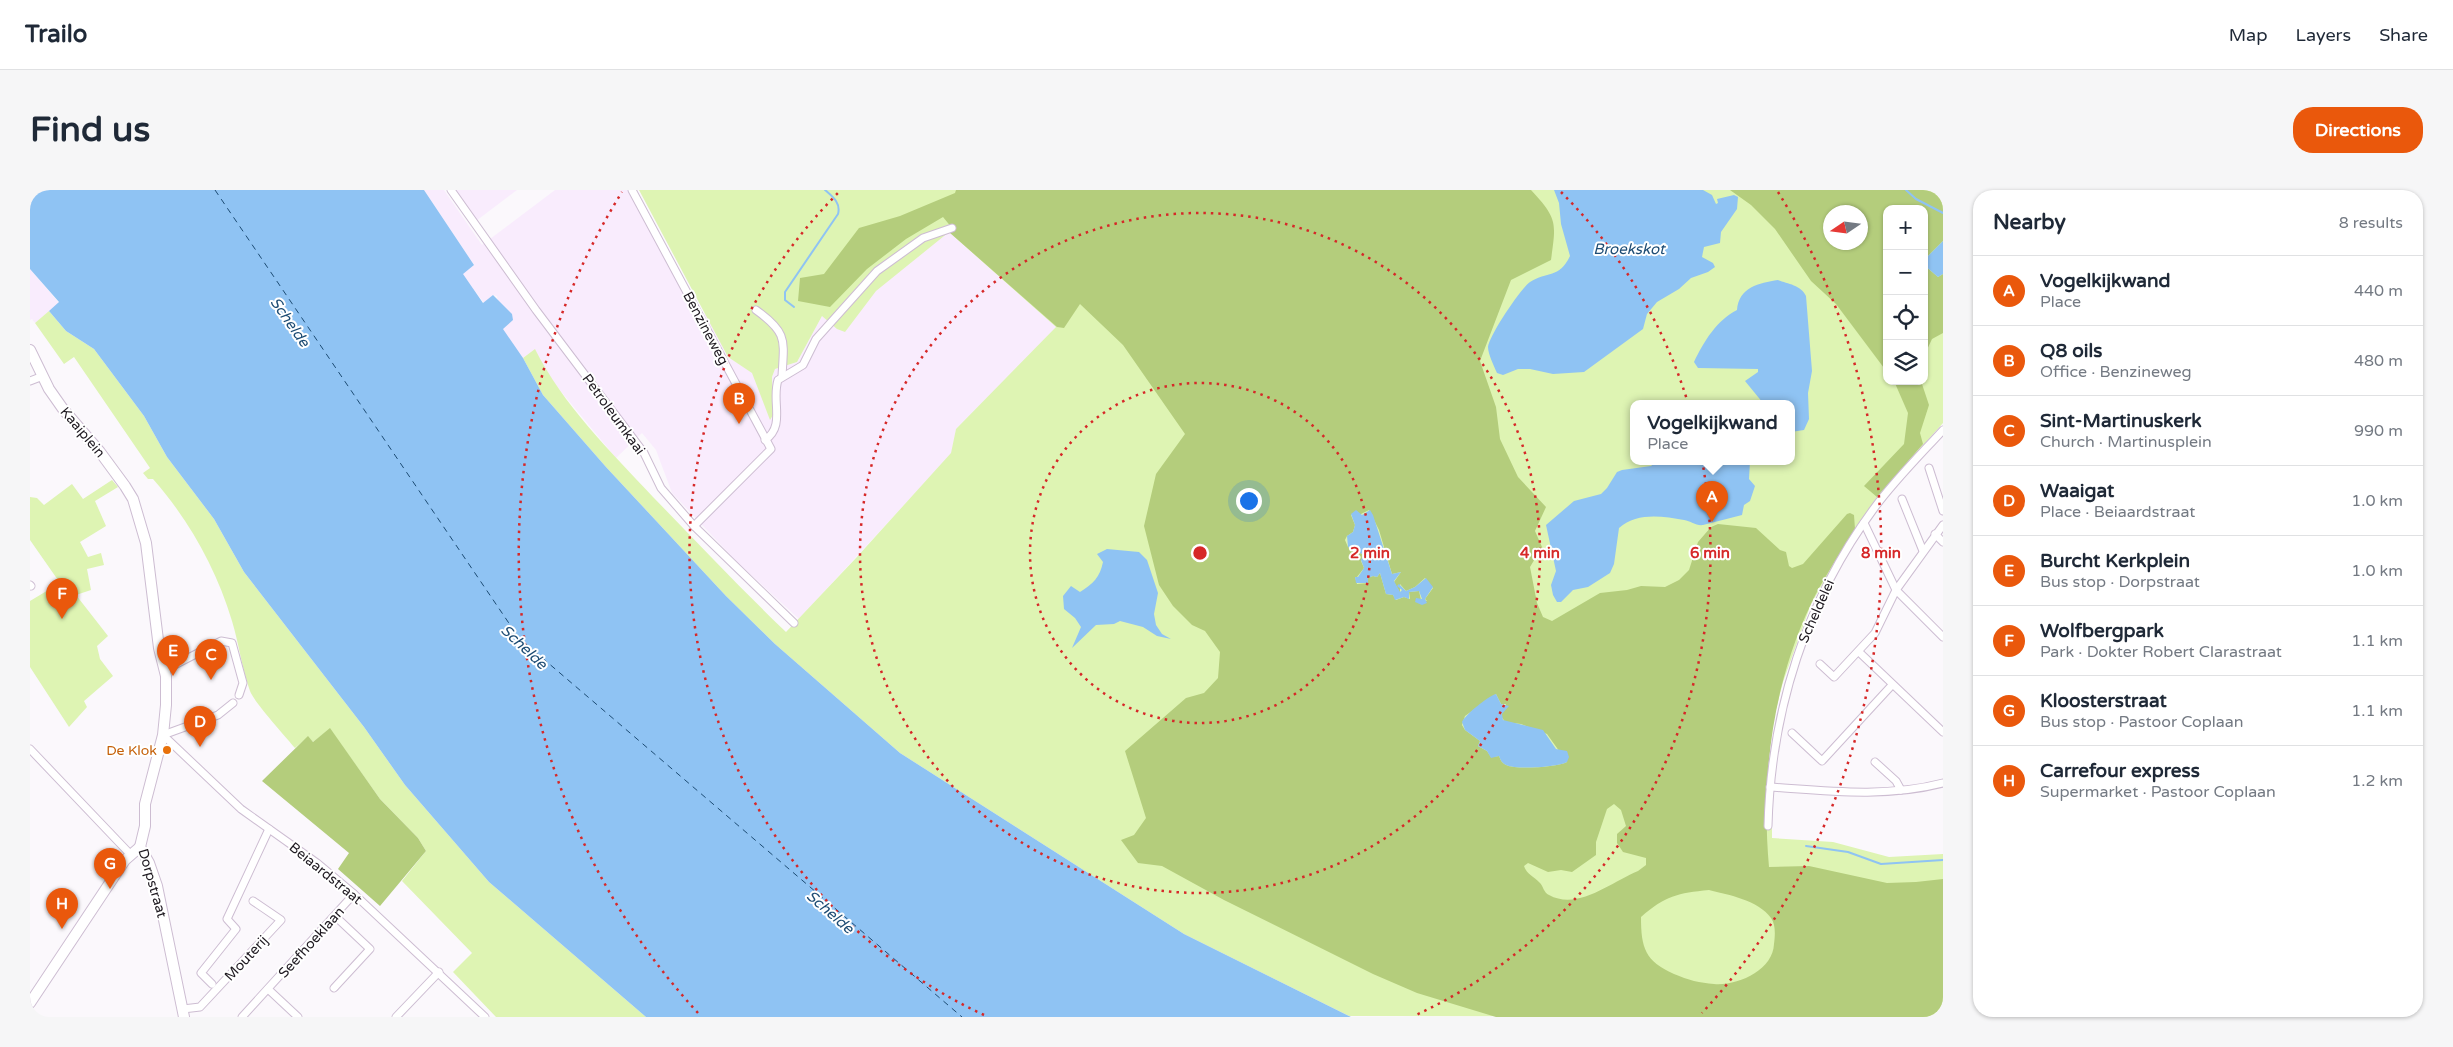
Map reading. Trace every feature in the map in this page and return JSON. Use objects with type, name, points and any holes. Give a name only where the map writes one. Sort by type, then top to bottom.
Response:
[{"type":"street","name":"Petroleumkaai","points":[[451,190],[536,310],[644,453],[661,488],[694,526],[794,623]]},
{"type":"street","name":"Benzineweg","points":[[632,190],[765,440]]},
{"type":"street","points":[[782,376],[803,365],[816,339],[877,271],[923,238],[952,228]]},
{"type":"street","points":[[694,526],[771,449],[765,440],[776,430],[776,386],[782,376],[785,349],[781,335],[772,322],[756,310]]},
{"type":"street","name":"Kaaiplein","points":[[30,350],[63,409],[100,452],[125,486]]},
{"type":"street","points":[[30,381],[43,376]]},
{"type":"street","name":"Scheldelei","points":[[1768,826],[1770,787],[1781,712],[1802,641],[1828,582],[1864,523],[1893,484],[1943,430]]},
{"type":"street","points":[[1929,468],[1943,511]]},
{"type":"street","name":"Dorpstraat","points":[[125,486],[133,499],[146,543],[159,648],[165,670],[166,705],[162,734],[145,804],[145,826],[140,848],[149,863],[156,886],[184,1013]]},
{"type":"street","points":[[1902,499],[1923,551]]},
{"type":"street","points":[[1864,523],[1896,590],[1943,637]]},
{"type":"street","points":[[1820,664],[1834,678],[1859,652],[1875,633],[1896,590],[1943,525]]},
{"type":"street","points":[[1935,534],[1943,542]]},
{"type":"street","points":[[165,670],[221,641],[232,643],[243,683],[239,695]]},
{"type":"street","points":[[1859,652],[1943,732]]},
{"type":"street","points":[[1792,733],[1822,761],[1892,685]]},
{"type":"street","points":[[162,734],[218,714],[233,704]]},
{"type":"street","name":"Beiaardstraat","points":[[162,734],[241,809],[317,863],[354,894],[485,1017]]},
{"type":"street","points":[[30,749],[131,855]]},
{"type":"street","points":[[1876,762],[1896,782],[1901,790]]},
{"type":"street","points":[[1770,787],[1844,792],[1901,790],[1943,783]]},
{"type":"street","points":[[212,984],[201,973],[236,929],[227,919],[269,829]]},
{"type":"street","points":[[30,1003],[125,860],[140,848]]},
{"type":"street","name":"Seefhoeklaan","points":[[242,1016],[354,894]]},
{"type":"street","name":"Mouterij","points":[[184,1013],[200,1007],[281,920],[253,901]]},
{"type":"street","name":"Beiaardstraat","points":[[334,988],[370,949],[335,916]]},
{"type":"street","points":[[396,1017],[439,972]]},
{"type":"street","name":"Seefhoeklaan","points":[[268,989],[298,1017]]},
{"type":"shaded area","points":[[424,190],[444,190],[482,245],[555,190],[627,190],[654,235],[695,319],[707,313],[728,357],[752,372],[773,415],[772,377],[775,369],[797,362],[822,316],[867,269],[950,232],[1057,327],[956,429],[951,454],[799,619],[737,562],[672,493],[656,450],[642,433],[616,458],[549,377],[535,350],[523,358],[502,329],[497,296],[493,295],[484,303],[462,274],[474,265]]},
{"type":"shaded area","points":[[456,190],[517,190],[476,221]]},
{"type":"shaded area","points":[[30,269],[59,303],[35,323],[32,319],[30,320]]},
{"type":"green space","points":[[639,190],[1943,190],[1943,423],[1877,497],[1855,529],[1811,604],[1783,682],[1773,721],[1767,768],[1766,808],[1772,809],[1772,838],[1833,842],[1889,857],[1943,854],[1943,1017],[1349,1016],[1184,934],[900,753],[775,644],[726,596],[606,467],[543,395],[523,358],[535,349],[546,370],[588,427],[653,497],[786,632],[951,453],[956,429],[1056,327],[949,232],[876,291],[845,332],[837,329],[822,316],[797,362],[775,369],[772,377],[773,415],[770,420],[752,373],[728,357]]},
{"type":"green space","points":[[956,190],[1531,190],[1551,215],[1553,222],[1554,238],[1551,260],[1511,280],[1480,361],[1496,407],[1500,439],[1518,477],[1546,507],[1535,531],[1542,547],[1530,567],[1537,603],[1543,617],[1552,621],[1600,593],[1627,590],[1641,586],[1665,587],[1679,580],[1689,570],[1698,542],[1711,527],[1718,524],[1756,528],[1780,550],[1786,552],[1789,566],[1792,568],[1803,564],[1847,514],[1854,515],[1855,529],[1811,604],[1787,667],[1778,700],[1768,766],[1767,833],[1769,867],[1809,866],[1887,883],[1943,879],[1943,1017],[1496,1017],[1417,993],[1373,974],[1224,900],[1162,866],[1138,863],[1121,840],[1134,835],[1146,818],[1125,751],[1186,698],[1204,693],[1218,678],[1220,652],[1205,631],[1192,625],[1173,606],[1159,585],[1144,526],[1156,474],[1185,434],[1123,345],[1080,304],[1064,328],[1057,327],[949,232],[952,228],[943,217],[906,239],[867,269],[830,307],[798,301],[800,278],[824,274],[859,228],[900,216],[955,193]],"holes":[[[1369,510],[1379,530],[1392,574],[1401,572],[1394,582],[1400,593],[1400,584],[1406,591],[1415,587],[1425,578],[1433,588],[1425,599],[1427,601],[1421,600],[1419,591],[1409,592],[1410,599],[1404,597],[1396,600],[1393,595],[1386,594],[1380,573],[1377,577],[1368,578],[1368,583],[1357,584],[1355,577],[1364,568],[1361,561],[1364,555],[1348,547],[1345,540],[1353,532],[1355,525],[1351,515],[1357,511],[1359,515]],[[1496,694],[1501,704],[1506,704],[1501,716],[1505,722],[1521,724],[1547,734],[1567,762],[1537,767],[1511,767],[1506,765],[1499,756],[1491,757],[1487,751],[1478,746],[1480,741],[1465,730],[1462,725],[1465,716]],[[1614,804],[1621,810],[1626,826],[1617,834],[1617,843],[1623,852],[1646,858],[1646,865],[1606,888],[1583,897],[1571,900],[1560,899],[1547,894],[1540,883],[1524,866],[1528,863],[1548,872],[1561,870],[1572,872],[1596,855],[1596,842],[1607,809]],[[1709,890],[1743,899],[1759,907],[1771,918],[1775,934],[1774,944],[1768,961],[1761,969],[1733,982],[1709,984],[1674,974],[1664,969],[1651,958],[1642,937],[1641,917],[1665,900],[1680,894]]]},
{"type":"green space","points":[[1730,190],[1943,190],[1943,241],[1928,256],[1928,205],[1883,205],[1883,367],[1836,304],[1811,281],[1775,229],[1751,205]]},
{"type":"green space","points":[[1928,268],[1938,277],[1943,274],[1943,333],[1932,339],[1928,348]]},
{"type":"green space","points":[[49,311],[66,331],[94,349],[144,416],[167,457],[214,519],[244,572],[364,727],[405,785],[489,882],[646,1017],[496,1017],[453,972],[472,953],[402,881],[426,851],[418,838],[380,799],[330,729],[313,742],[308,737],[295,748],[257,703],[247,683],[225,601],[200,546],[190,528],[166,495],[153,479],[148,479],[143,473],[150,468],[74,357],[64,364],[35,323]]},
{"type":"green space","points":[[1896,385],[1922,385],[1929,405],[1920,433],[1923,444],[1877,497],[1864,486],[1904,444],[1908,413]]},
{"type":"green space","points":[[112,480],[118,487],[95,501],[106,526],[80,542],[88,557],[101,553],[104,565],[87,569],[91,590],[76,595],[108,636],[97,646],[100,659],[113,676],[84,701],[87,707],[69,727],[30,667],[30,601],[60,583],[30,540],[30,497],[37,498],[44,505],[72,484],[83,499]]},
{"type":"green space","points":[[330,728],[380,799],[418,838],[426,851],[380,906],[338,869],[349,853],[262,781],[308,736],[313,742]]},
{"type":"water","name":"Schelde","points":[[30,190],[424,190],[474,265],[463,274],[483,303],[493,295],[512,314],[513,320],[503,329],[523,358],[543,395],[606,467],[726,596],[775,644],[900,753],[1184,934],[1351,1017],[646,1017],[489,882],[405,785],[364,727],[244,572],[214,519],[167,457],[144,416],[94,349],[66,331],[49,311],[59,302],[30,269]]},
{"type":"water","name":"Broekskot","points":[[1554,190],[1703,190],[1712,195],[1716,204],[1718,203],[1717,199],[1734,195],[1738,197],[1737,209],[1721,232],[1720,243],[1704,247],[1702,257],[1713,263],[1715,267],[1708,272],[1691,278],[1679,289],[1657,302],[1647,314],[1643,329],[1584,372],[1553,374],[1530,369],[1518,369],[1503,375],[1497,373],[1488,350],[1490,341],[1499,323],[1525,286],[1562,268],[1570,256],[1561,224],[1559,203]]},
{"type":"water","points":[[1943,241],[1943,274],[1938,277],[1928,268],[1928,256]]},
{"type":"water","points":[[1778,280],[1798,287],[1806,296],[1812,371],[1808,393],[1809,419],[1804,430],[1795,431],[1795,400],[1761,400],[1745,381],[1758,372],[1758,369],[1698,368],[1694,362],[1702,346],[1717,325],[1737,310],[1739,302],[1746,291],[1764,283]]},
{"type":"water","points":[[1750,465],[1749,479],[1755,486],[1750,501],[1744,505],[1742,515],[1703,525],[1667,517],[1642,517],[1626,523],[1619,528],[1614,564],[1610,573],[1588,587],[1573,590],[1561,602],[1557,602],[1551,585],[1556,571],[1546,525],[1574,501],[1601,494],[1617,472],[1651,466]]},
{"type":"water","points":[[1356,510],[1362,515],[1370,510],[1373,515],[1392,574],[1401,572],[1394,581],[1400,592],[1402,590],[1397,586],[1399,584],[1406,591],[1415,587],[1426,578],[1433,587],[1425,599],[1427,603],[1422,605],[1415,602],[1416,598],[1422,599],[1419,591],[1409,592],[1409,599],[1404,597],[1395,600],[1393,595],[1386,594],[1380,573],[1377,577],[1368,578],[1368,583],[1356,583],[1355,577],[1358,577],[1364,568],[1361,560],[1364,555],[1348,547],[1347,536],[1353,532],[1355,525],[1351,514]]},
{"type":"water","points":[[1107,549],[1139,552],[1147,560],[1158,593],[1154,614],[1156,625],[1162,634],[1171,639],[1157,636],[1143,627],[1120,621],[1114,624],[1096,625],[1072,648],[1081,627],[1075,618],[1064,609],[1063,596],[1071,586],[1080,592],[1092,583],[1098,576],[1103,562],[1097,554]]},
{"type":"water","points":[[1496,694],[1501,704],[1509,706],[1502,714],[1503,720],[1543,730],[1556,749],[1567,751],[1569,757],[1567,762],[1537,767],[1511,767],[1501,761],[1499,756],[1491,758],[1487,751],[1478,746],[1480,741],[1465,730],[1462,722],[1477,706]]},
{"type":"waterway","points":[[794,307],[785,300],[785,292],[838,214],[837,203],[825,190]]},
{"type":"waterway","points":[[1906,190],[1916,199],[1943,213]]},
{"type":"waterway","points":[[1806,846],[1848,852],[1881,864],[1943,860]]},
{"type":"ferry route","points":[[215,190],[519,638],[962,1017]]},
{"type":"place","name":"Q8 oils","points":[[739,424]]},
{"type":"place","name":"Vogelkijkwand","points":[[1712,522]]},
{"type":"place","name":"Wolfbergpark","points":[[62,619]]},
{"type":"place","name":"Burcht Kerkplein","points":[[173,676]]},
{"type":"place","name":"Sint-Martinuskerk","points":[[211,680]]},
{"type":"place","name":"Waaigat","points":[[200,747]]},
{"type":"place","name":"De Klok","points":[[167,750]]},
{"type":"place","name":"Kloosterstraat","points":[[110,889]]},
{"type":"place","name":"Carrefour express","points":[[62,929]]}]
